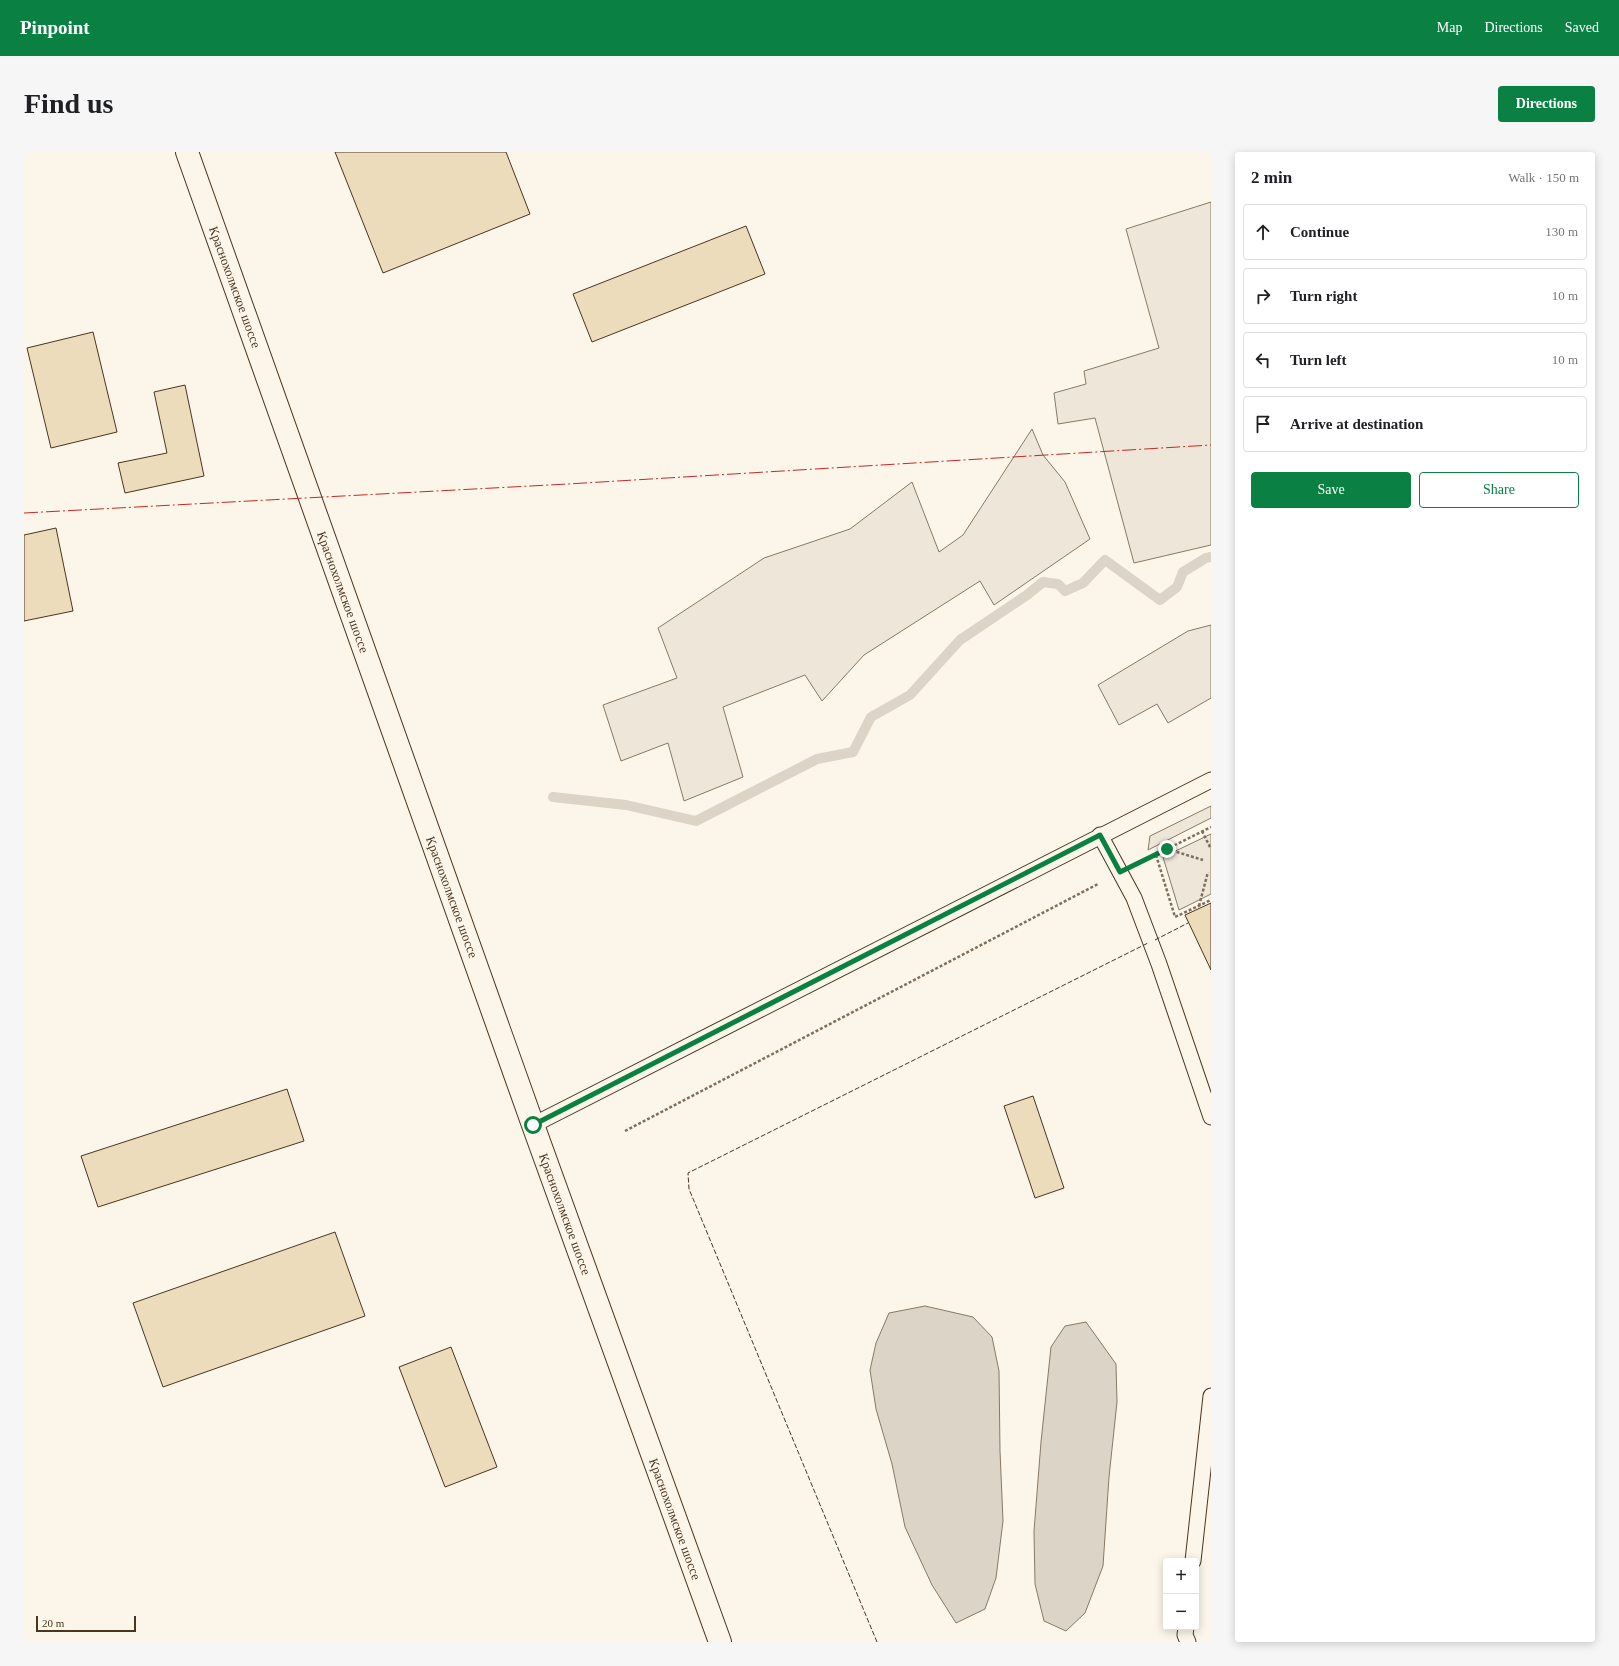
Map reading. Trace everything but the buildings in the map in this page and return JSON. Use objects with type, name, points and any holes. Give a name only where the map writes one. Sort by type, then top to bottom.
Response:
[{"type":"main road","name":"Краснохолмское шоссе","points":[[187,152],[533,1125],[720,1642]]},
{"type":"lane","points":[[533,1125],[1100,835],[1211,780]]},
{"type":"lane","points":[[1100,835],[1134,898],[1159,964],[1211,1116]]},
{"type":"lane","points":[[1193,1558],[1211,1396]]},
{"type":"lane","points":[[1186,1630],[1185,1635],[1188,1642]]},
{"type":"path","points":[[625,1131],[1120,872],[1211,827]]},
{"type":"path","points":[[1202,831],[1211,850]]},
{"type":"path","points":[[1167,849],[1203,860]]},
{"type":"path","points":[[1156,855],[1175,917],[1211,900]]},
{"type":"path","points":[[1199,906],[1208,872]]},
{"type":"shaded area","points":[[1211,202],[1211,545],[1134,563],[1095,418],[1058,424],[1054,393],[1086,384],[1084,371],[1159,348],[1126,229]]},
{"type":"shaded area","points":[[1032,429],[1043,455],[1065,482],[1090,539],[994,605],[980,581],[864,655],[822,701],[805,675],[723,707],[743,777],[684,801],[668,743],[621,761],[603,705],[677,678],[658,628],[764,558],[850,529],[912,482],[939,552],[963,535]]},
{"type":"shaded area","points":[[1211,625],[1211,698],[1168,723],[1157,704],[1119,725],[1098,685],[1188,631]]},
{"type":"shaded area","points":[[1211,806],[1211,818],[1148,850],[1150,836]]},
{"type":"shaded area","points":[[1211,834],[1211,894],[1179,910],[1163,857]]},
{"type":"shaded area","points":[[925,1306],[973,1317],[992,1337],[999,1371],[1003,1521],[996,1578],[985,1609],[956,1623],[932,1585],[905,1527],[892,1464],[876,1409],[870,1370],[876,1343],[889,1313]]},
{"type":"shaded area","points":[[1086,1322],[1116,1364],[1117,1402],[1109,1477],[1103,1566],[1085,1613],[1066,1631],[1044,1621],[1035,1584],[1034,1531],[1041,1442],[1051,1347],[1065,1326]]},
{"type":"waterway","points":[[553,797],[626,805],[696,821],[817,759],[853,752],[871,717],[910,695],[960,640],[1027,595],[1043,582],[1058,584],[1065,591],[1083,583],[1105,560],[1160,600],[1177,587],[1183,572],[1206,558],[1211,557]]},
{"type":"fence","points":[[1155,940],[1188,923]]},
{"type":"fence","points":[[877,1642],[689,1189],[688,1173],[1148,943]]},
{"type":"power","points":[[24,513],[568,484],[1211,445]]},
{"type":"route","points":[[533,1125],[1100,835],[1120,872],[1167,849]]}]
